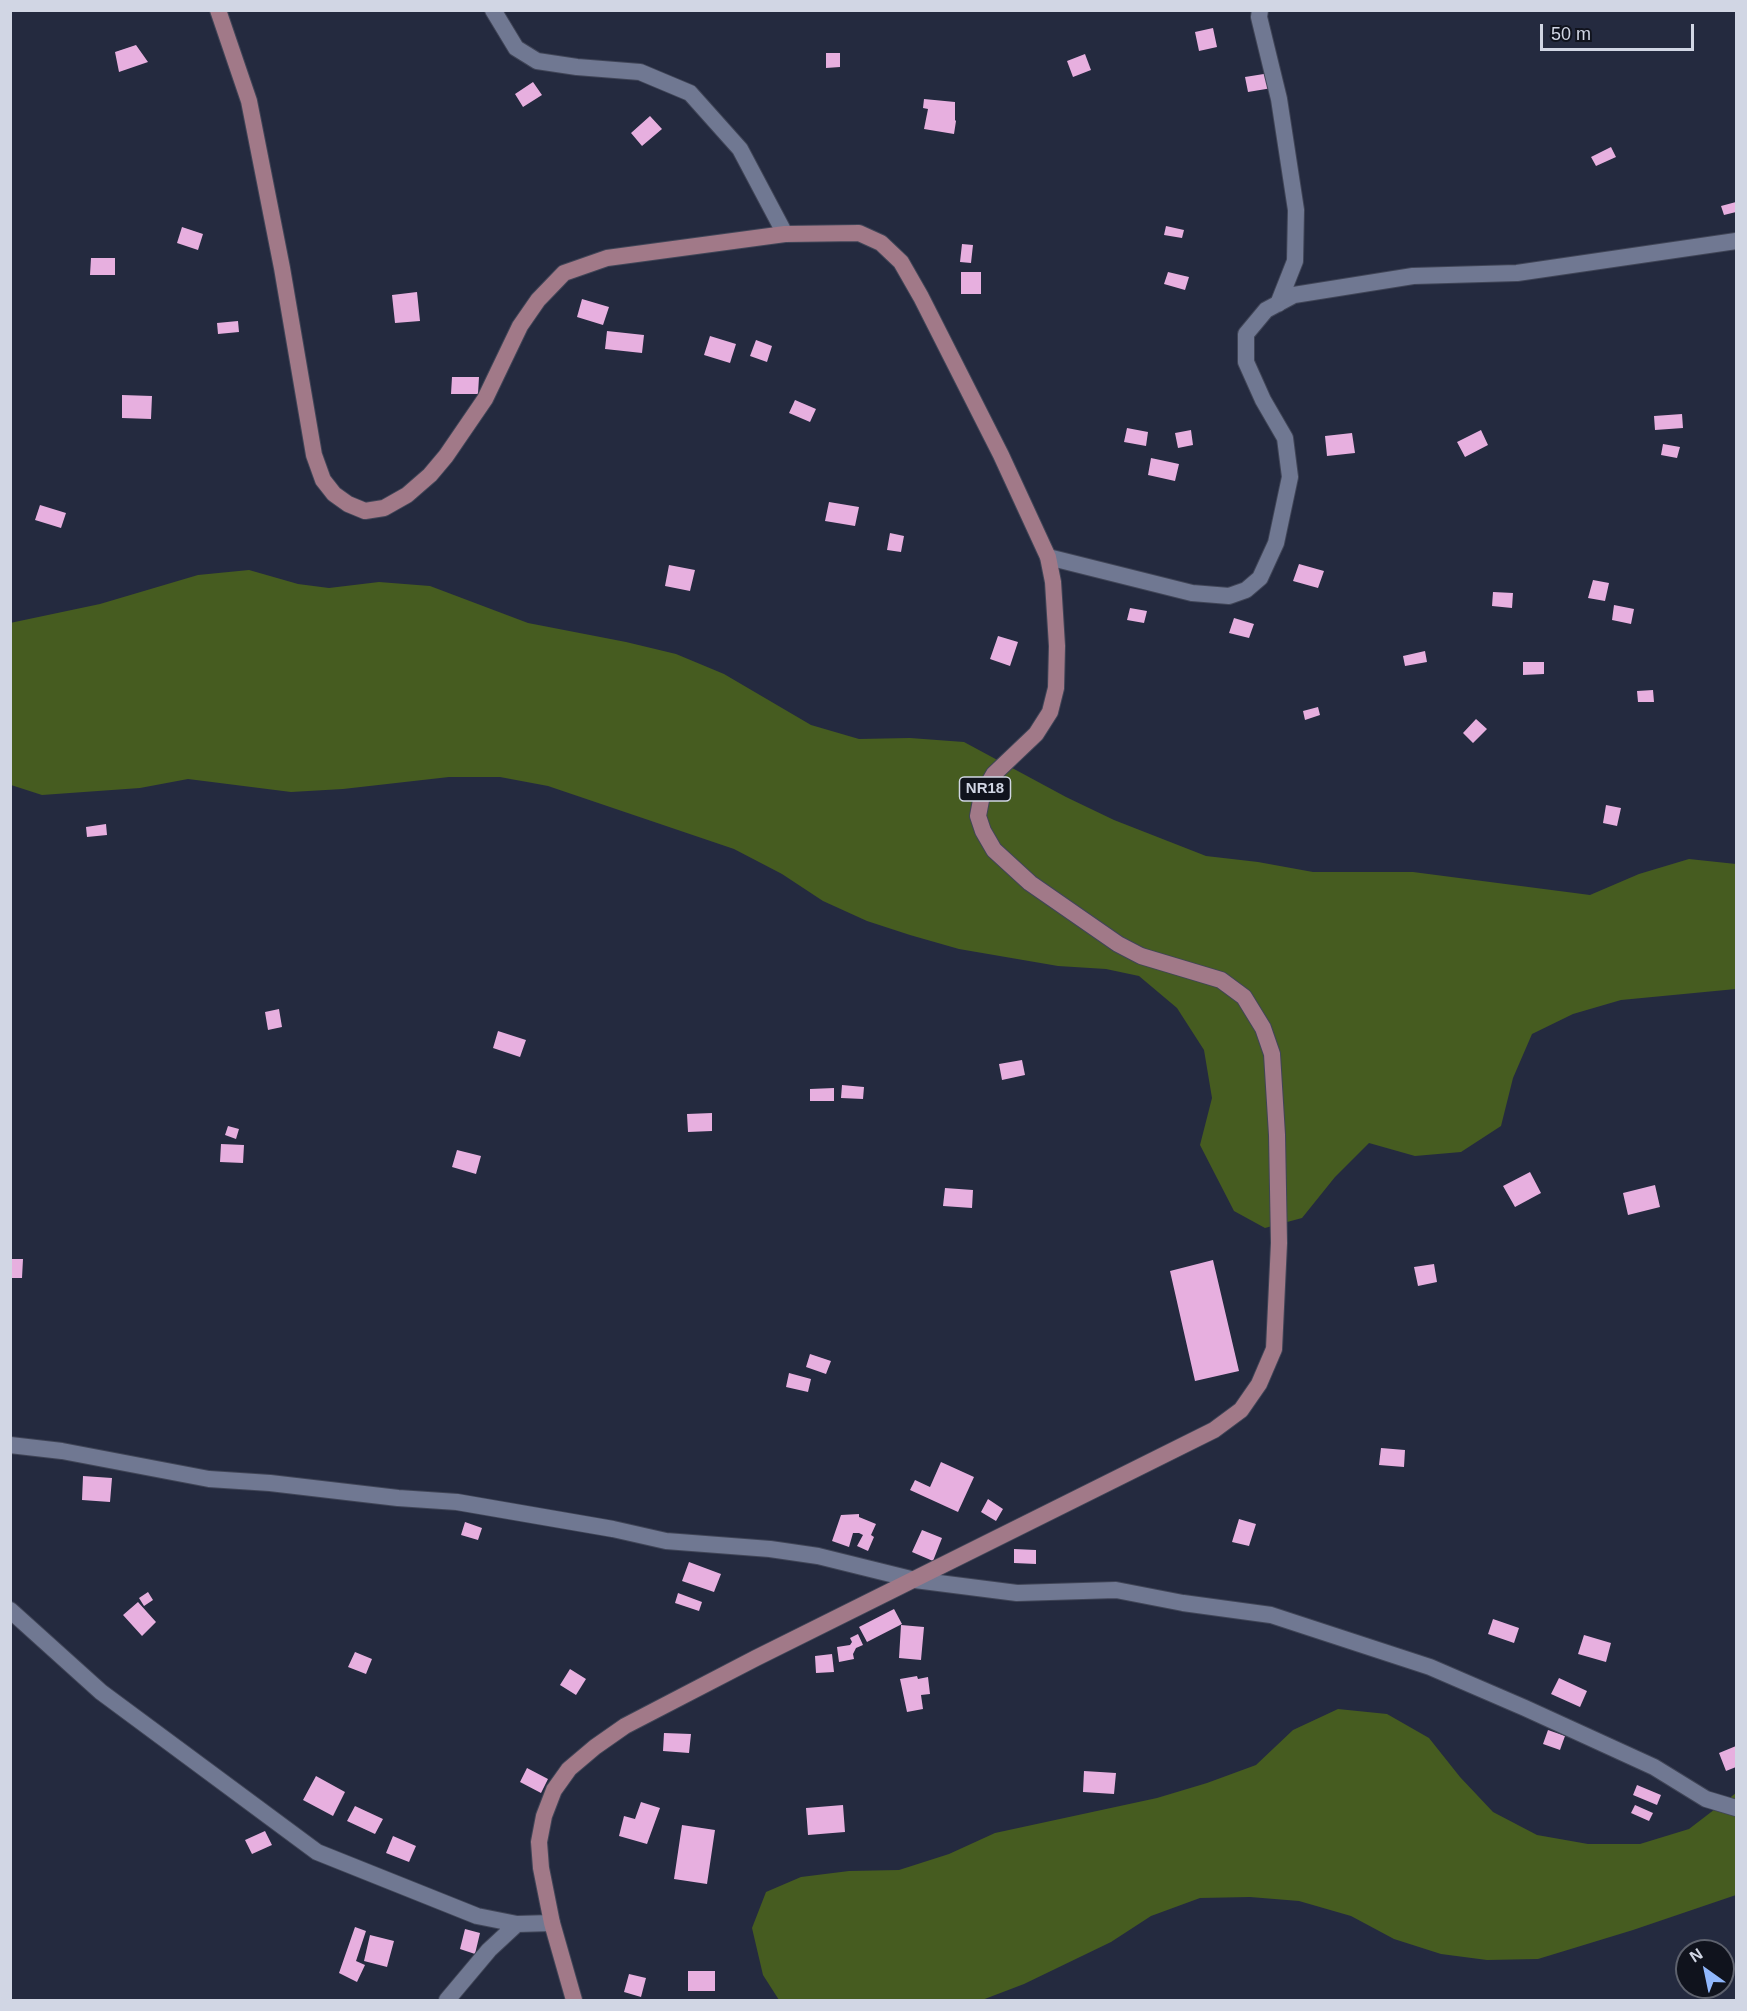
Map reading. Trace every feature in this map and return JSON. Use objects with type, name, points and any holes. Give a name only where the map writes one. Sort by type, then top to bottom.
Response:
[{"type":"main road","name":"NR18","points":[[218,10],[249,101],[284,279],[314,455],[323,480],[334,494],[348,504],[365,511],[384,508],[407,495],[430,475],[446,456],[485,399],[520,326],[538,300],[564,273],[607,258],[785,234],[859,233],[881,243],[901,262],[1001,455],[1048,557],[1053,582],[1057,646],[1056,688],[1050,712],[1036,734],[994,774],[982,795],[978,816],[983,831],[994,850],[1030,883],[1118,944],[1141,956],[1221,980],[1244,997],[1263,1028],[1272,1054],[1277,1135],[1279,1243],[1274,1349],[1259,1384],[1241,1410],[1214,1430],[756,1658],[625,1726],[569,1769],[554,1790],[544,1816],[539,1842],[541,1868],[552,1923],[574,2001]]},
{"type":"street","points":[[494,10],[516,48],[537,61],[640,72],[690,93],[740,149],[785,234]]},
{"type":"street","points":[[1260,10],[1259,17],[1279,99],[1296,210],[1295,261],[1278,304]]},
{"type":"street","points":[[1048,557],[1192,593],[1229,596],[1246,590],[1260,578],[1276,543],[1290,477],[1285,438],[1263,400],[1246,362],[1246,334],[1266,310],[1294,295],[1413,276],[1517,273],[1737,242]]},
{"type":"street","points":[[10,1445],[62,1451],[209,1479],[458,1502],[613,1529],[666,1541],[818,1556],[915,1580],[1017,1593],[1116,1590],[1183,1603],[1270,1615],[1430,1667],[1654,1767],[1706,1799],[1737,1808]]},
{"type":"street","points":[[10,1610],[101,1692],[317,1852],[477,1916],[517,1924],[552,1923]]},
{"type":"street","points":[[447,2001],[489,1950],[517,1924]]},
{"type":"green space","points":[[249,570],[298,584],[329,588],[379,582],[430,586],[528,623],[676,654],[724,674],[811,725],[859,739],[910,738],[964,742],[1114,820],[1206,856],[1313,872],[1413,872],[1590,895],[1639,874],[1689,859],[1736,864],[1736,989],[1621,1000],[1573,1014],[1532,1034],[1513,1078],[1501,1126],[1461,1152],[1415,1156],[1369,1143],[1335,1177],[1302,1218],[1265,1228],[1234,1211],[1200,1145],[1212,1098],[1204,1050],[1177,1008],[1139,976],[1106,969],[1058,966],[959,949],[910,935],[867,921],[823,901],[782,874],[734,849],[548,786],[500,777],[449,777],[343,789],[291,792],[188,779],[140,788],[42,795],[11,785],[10,623],[100,604],[198,575]]},
{"type":"green space","points":[[1338,1709],[1387,1714],[1429,1738],[1460,1777],[1493,1812],[1537,1835],[1588,1844],[1640,1844],[1689,1829],[1736,1793],[1736,1895],[1538,1959],[1487,1960],[1441,1954],[1394,1939],[1351,1916],[1299,1901],[1250,1897],[1200,1898],[1151,1916],[1111,1942],[1024,1984],[982,2000],[779,2000],[763,1975],[752,1928],[766,1892],[801,1877],[849,1871],[899,1870],[949,1854],[995,1833],[1157,1798],[1207,1783],[1256,1765],[1293,1730]]},
{"type":"building","points":[[1213,28],[1217,47],[1199,51],[1195,32]]},
{"type":"building","points":[[136,45],[148,62],[119,72],[115,52]]},
{"type":"building","points":[[826,53],[840,53],[840,67],[826,68]]},
{"type":"building","points":[[1085,54],[1091,70],[1073,77],[1067,61]]},
{"type":"building","points":[[1270,73],[1272,88],[1248,92],[1245,77]]},
{"type":"building","points":[[533,82],[542,95],[523,107],[515,94]]},
{"type":"building","points":[[924,99],[955,102],[954,134],[924,129],[928,109],[923,108]]},
{"type":"building","points":[[650,116],[662,129],[642,146],[631,133]]},
{"type":"building","points":[[1611,147],[1616,157],[1596,166],[1591,157]]},
{"type":"building","points":[[1736,202],[1736,212],[1724,215],[1721,206]]},
{"type":"building","points":[[1166,226],[1184,230],[1182,238],[1164,235]]},
{"type":"building","points":[[182,227],[203,234],[198,250],[177,243]]},
{"type":"building","points":[[962,244],[973,245],[971,263],[960,262]]},
{"type":"building","points":[[91,258],[115,258],[115,275],[90,275]]},
{"type":"building","points":[[961,272],[981,272],[981,294],[961,294]]},
{"type":"building","points":[[1168,272],[1189,277],[1185,290],[1164,284]]},
{"type":"building","points":[[417,292],[420,321],[395,323],[392,295]]},
{"type":"building","points":[[582,299],[609,307],[603,325],[577,317]]},
{"type":"building","points":[[238,321],[239,332],[218,334],[217,323]]},
{"type":"building","points":[[607,331],[644,335],[642,353],[605,349]]},
{"type":"building","points":[[710,336],[736,344],[730,363],[704,355]]},
{"type":"building","points":[[756,340],[772,346],[767,362],[750,356]]},
{"type":"building","points":[[452,377],[479,377],[478,394],[451,394]]},
{"type":"building","points":[[122,395],[152,396],[151,419],[122,418]]},
{"type":"building","points":[[795,400],[816,409],[810,422],[789,413]]},
{"type":"building","points":[[1682,414],[1683,428],[1655,430],[1654,416]]},
{"type":"building","points":[[1127,428],[1148,432],[1146,446],[1124,442]]},
{"type":"building","points":[[1191,430],[1193,445],[1178,448],[1175,433]]},
{"type":"building","points":[[1481,430],[1488,445],[1465,457],[1457,442]]},
{"type":"building","points":[[1352,433],[1355,453],[1327,456],[1325,436]]},
{"type":"building","points":[[1663,444],[1680,447],[1677,458],[1661,455]]},
{"type":"building","points":[[1151,458],[1179,464],[1175,481],[1148,475]]},
{"type":"building","points":[[829,502],[859,507],[855,526],[825,521]]},
{"type":"building","points":[[40,505],[66,513],[61,528],[35,520]]},
{"type":"building","points":[[890,533],[904,536],[901,552],[887,550]]},
{"type":"building","points":[[1299,564],[1324,571],[1318,588],[1293,581]]},
{"type":"building","points":[[669,565],[695,570],[690,591],[665,586]]},
{"type":"building","points":[[1593,580],[1609,583],[1605,601],[1588,598]]},
{"type":"building","points":[[1493,592],[1513,593],[1512,608],[1492,606]]},
{"type":"building","points":[[1614,605],[1634,609],[1631,624],[1612,620]]},
{"type":"building","points":[[1130,608],[1147,611],[1144,623],[1127,620]]},
{"type":"building","points":[[1234,618],[1254,624],[1249,638],[1229,633]]},
{"type":"building","points":[[998,636],[1018,642],[1010,666],[990,659]]},
{"type":"building","points":[[1425,651],[1427,662],[1405,666],[1403,656]]},
{"type":"building","points":[[1523,662],[1544,662],[1544,674],[1523,675]]},
{"type":"building","points":[[1653,690],[1654,702],[1638,702],[1637,691]]},
{"type":"building","points":[[1318,707],[1320,715],[1305,720],[1303,711]]},
{"type":"building","points":[[1476,719],[1487,729],[1473,743],[1463,733]]},
{"type":"building","points":[[1606,805],[1621,808],[1617,826],[1603,823]]},
{"type":"building","points":[[106,824],[107,835],[87,837],[86,827]]},
{"type":"building","points":[[279,1009],[282,1027],[268,1030],[265,1012]]},
{"type":"building","points":[[498,1031],[526,1040],[520,1057],[493,1048]]},
{"type":"building","points":[[1022,1060],[1025,1075],[1002,1080],[999,1064]]},
{"type":"building","points":[[842,1085],[864,1087],[863,1099],[841,1098]]},
{"type":"building","points":[[834,1088],[834,1101],[810,1101],[810,1089]]},
{"type":"building","points":[[712,1113],[712,1131],[688,1132],[687,1114]]},
{"type":"building","points":[[228,1126],[239,1129],[236,1139],[225,1135]]},
{"type":"building","points":[[221,1144],[244,1145],[243,1163],[220,1162]]},
{"type":"building","points":[[457,1150],[481,1156],[476,1174],[452,1167]]},
{"type":"building","points":[[1530,1172],[1541,1193],[1515,1207],[1503,1186]]},
{"type":"building","points":[[1655,1185],[1660,1207],[1628,1215],[1623,1193]]},
{"type":"building","points":[[945,1188],[973,1190],[972,1208],[943,1206]]},
{"type":"building","points":[[10,1259],[23,1259],[22,1278],[10,1278]]},
{"type":"building","points":[[1213,1260],[1239,1371],[1195,1381],[1170,1271]]},
{"type":"building","points":[[1434,1264],[1437,1282],[1418,1286],[1414,1267]]},
{"type":"building","points":[[810,1354],[831,1361],[826,1374],[806,1367]]},
{"type":"building","points":[[789,1373],[811,1379],[808,1392],[786,1387]]},
{"type":"building","points":[[1381,1448],[1405,1450],[1404,1467],[1379,1465]]},
{"type":"building","points":[[941,1462],[974,1477],[958,1512],[910,1490],[915,1480],[930,1487]]},
{"type":"building","points":[[83,1476],[112,1478],[110,1502],[82,1500]]},
{"type":"building","points":[[988,1499],[1003,1509],[996,1521],[981,1512]]},
{"type":"building","points":[[859,1514],[859,1517],[876,1524],[868,1551],[857,1546],[863,1535],[859,1533],[853,1533],[849,1547],[832,1541],[841,1515]]},
{"type":"building","points":[[1239,1519],[1256,1524],[1249,1546],[1232,1542]]},
{"type":"building","points":[[465,1522],[482,1528],[478,1540],[461,1535]]},
{"type":"building","points":[[922,1530],[942,1538],[933,1561],[912,1552]]},
{"type":"building","points":[[1014,1549],[1036,1550],[1036,1564],[1014,1563]]},
{"type":"building","points":[[689,1562],[721,1574],[714,1592],[682,1581]]},
{"type":"building","points":[[148,1592],[153,1600],[144,1606],[139,1598]]},
{"type":"building","points":[[678,1593],[702,1602],[699,1611],[675,1603]]},
{"type":"building","points":[[138,1602],[156,1622],[142,1636],[123,1615]]},
{"type":"building","points":[[894,1609],[902,1624],[867,1642],[859,1627]]},
{"type":"building","points":[[1493,1619],[1519,1628],[1514,1643],[1488,1634]]},
{"type":"building","points":[[901,1625],[924,1627],[921,1660],[899,1658]]},
{"type":"building","points":[[858,1634],[863,1645],[856,1648],[853,1654],[854,1659],[839,1662],[837,1647],[850,1645],[852,1642],[850,1638]]},
{"type":"building","points":[[1584,1635],[1611,1643],[1606,1662],[1578,1654]]},
{"type":"building","points":[[355,1652],[372,1659],[366,1674],[348,1667]]},
{"type":"building","points":[[832,1654],[834,1672],[816,1673],[815,1656]]},
{"type":"building","points":[[570,1669],[586,1679],[576,1695],[560,1685]]},
{"type":"building","points":[[917,1676],[918,1679],[928,1677],[930,1694],[921,1695],[923,1709],[907,1712],[900,1679]]},
{"type":"building","points":[[1559,1678],[1587,1691],[1580,1707],[1551,1694]]},
{"type":"building","points":[[1548,1730],[1565,1736],[1560,1750],[1543,1744]]},
{"type":"building","points":[[664,1733],[691,1734],[689,1753],[663,1751]]},
{"type":"building","points":[[1736,1746],[1736,1767],[1726,1771],[1719,1753]]},
{"type":"building","points":[[527,1768],[548,1779],[541,1793],[520,1782]]},
{"type":"building","points":[[1084,1771],[1116,1773],[1114,1794],[1083,1792]]},
{"type":"building","points":[[316,1776],[345,1792],[333,1816],[303,1800]]},
{"type":"building","points":[[1637,1785],[1661,1795],[1657,1805],[1633,1795]]},
{"type":"building","points":[[641,1802],[660,1808],[647,1844],[619,1836],[624,1816],[635,1819]]},
{"type":"building","points":[[843,1805],[845,1832],[808,1835],[806,1808]]},
{"type":"building","points":[[1635,1805],[1653,1813],[1649,1821],[1631,1813]]},
{"type":"building","points":[[355,1806],[383,1819],[375,1834],[347,1821]]},
{"type":"building","points":[[682,1825],[715,1830],[707,1884],[674,1879]]},
{"type":"building","points":[[265,1831],[272,1845],[252,1854],[245,1840]]},
{"type":"building","points":[[393,1836],[416,1846],[409,1862],[386,1853]]},
{"type":"building","points":[[355,1927],[366,1931],[356,1961],[365,1965],[357,1982],[339,1973]]},
{"type":"building","points":[[465,1929],[480,1933],[475,1954],[460,1949]]},
{"type":"building","points":[[370,1935],[394,1941],[387,1967],[364,1961]]},
{"type":"building","points":[[688,1971],[715,1971],[715,1991],[688,1991]]},
{"type":"building","points":[[629,1974],[646,1978],[641,1997],[624,1992]]}]
